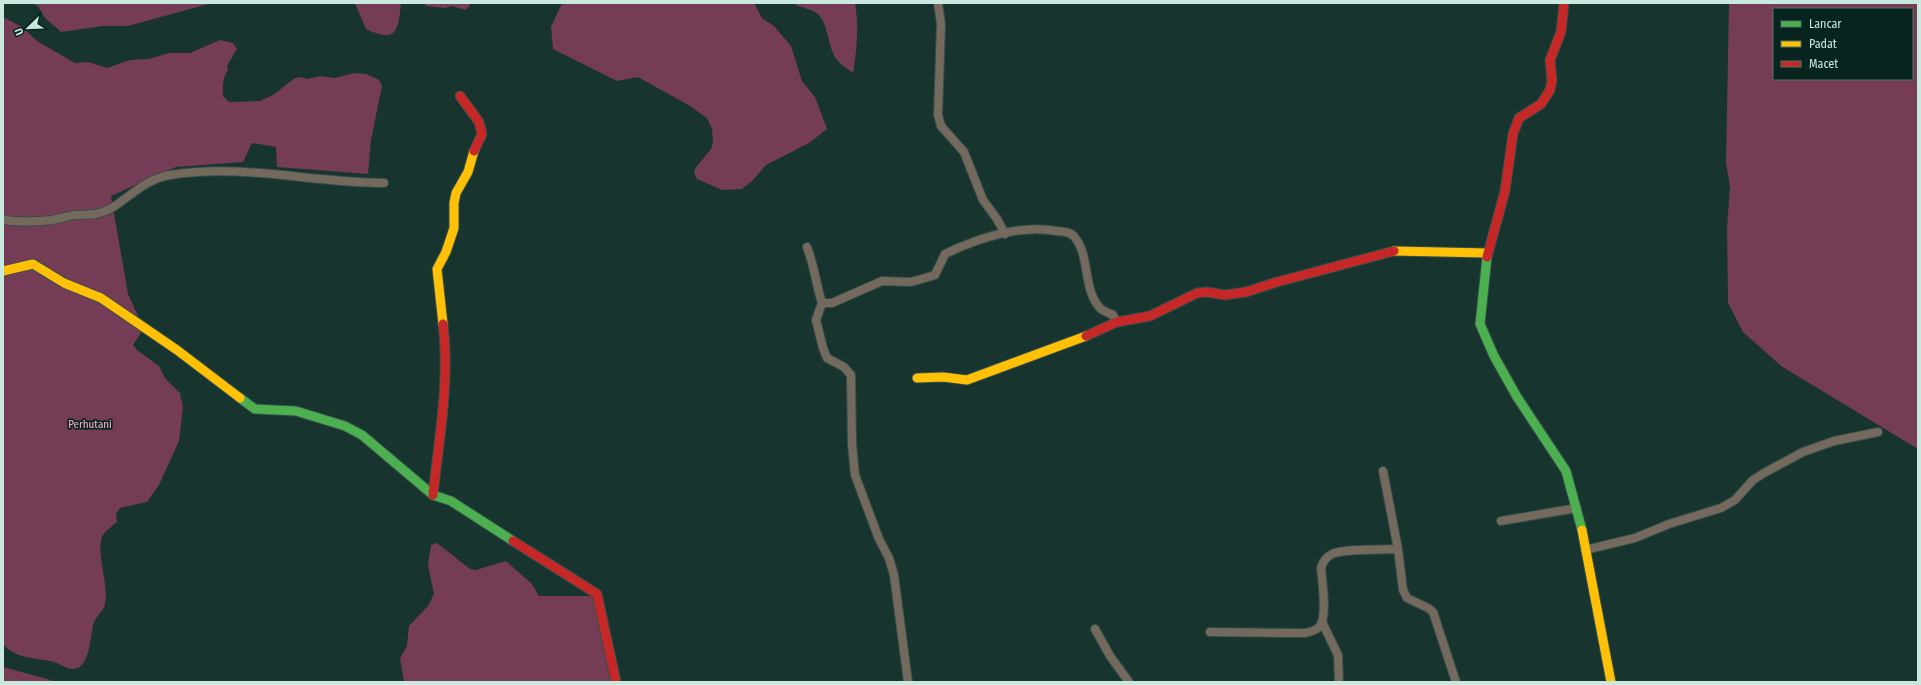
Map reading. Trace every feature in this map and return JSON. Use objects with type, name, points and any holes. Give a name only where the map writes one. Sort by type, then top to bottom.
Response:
[{"type":"street","points":[[938,3],[941,24],[938,114],[941,126],[964,152],[983,200],[997,219],[1005,234]]},
{"type":"street","points":[[1564,3],[1561,32],[1550,60],[1552,81],[1550,90],[1541,104],[1525,113],[1516,123],[1504,191],[1487,253],[1484,289],[1480,309],[1480,324],[1484,337],[1517,397],[1564,467],[1577,508],[1611,682]]},
{"type":"street","points":[[433,495],[443,403],[445,341],[436,280],[437,268],[446,252],[454,228],[454,204],[456,193],[468,172],[473,154],[482,134],[479,122],[460,96]]},
{"type":"street","points":[[3,220],[50,220],[75,215],[93,215],[110,208],[133,191],[154,180],[168,175],[192,172],[242,171],[352,183],[384,183]]},
{"type":"street","points":[[822,303],[832,303],[882,281],[911,282],[935,275],[945,254],[966,244],[1005,234],[1040,228],[1071,233],[1077,239],[1093,298],[1100,309],[1113,314],[1117,322]]},
{"type":"street","points":[[807,247],[813,262],[815,284],[822,303],[816,320],[823,348],[827,358],[844,367],[851,375],[852,444],[855,475],[879,539],[890,558],[894,575],[908,682]]},
{"type":"street","points":[[917,378],[943,377],[968,380],[1093,333],[1117,322],[1150,316],[1197,293],[1206,292],[1224,295],[1246,292],[1277,282],[1394,251],[1487,253]]},
{"type":"street","points":[[3,272],[34,264],[64,284],[101,298],[177,350],[255,409],[296,411],[344,426],[362,435],[433,495],[451,502],[597,594],[616,682]]},
{"type":"street","points":[[1586,550],[1635,538],[1669,524],[1721,508],[1735,500],[1753,480],[1764,472],[1803,452],[1834,441],[1878,432]]},
{"type":"street","points":[[1383,471],[1405,594],[1433,612],[1456,682]]},
{"type":"street","points":[[1501,521],[1577,508]]},
{"type":"street","points":[[1210,632],[1305,633],[1319,626],[1324,616],[1321,568],[1322,562],[1326,558],[1338,552],[1398,549]]},
{"type":"street","points":[[1322,622],[1338,655],[1339,682]]},
{"type":"street","points":[[1095,629],[1110,656],[1129,682]]},
{"type":"green space","points":[[33,3],[212,3],[128,26],[103,26],[61,32],[45,18],[38,6]]},
{"type":"green space","points":[[355,3],[401,3],[399,21],[394,32],[385,35],[366,29]]},
{"type":"green space","points":[[424,3],[470,3],[470,5],[466,10],[452,6],[445,8],[426,6]]},
{"type":"green space","points":[[562,3],[754,3],[762,18],[774,26],[791,46],[802,81],[815,97],[827,129],[809,143],[766,165],[752,181],[742,189],[722,190],[697,179],[694,173],[696,167],[711,149],[713,143],[712,129],[707,118],[690,106],[638,77],[617,81],[553,49],[551,27]]},
{"type":"green space","points":[[794,3],[855,3],[857,38],[853,73],[841,64],[834,56],[823,20],[819,15]]},
{"type":"green space","points":[[1729,3],[1918,3],[1918,449],[1781,366],[1743,332],[1728,303],[1727,228],[1730,187],[1726,163]]},
{"type":"green space","name":"Perhutani","points":[[3,17],[22,27],[37,41],[75,63],[88,62],[107,68],[130,60],[149,59],[169,53],[190,53],[220,40],[233,43],[237,49],[227,66],[228,70],[223,86],[223,96],[229,102],[260,101],[273,95],[295,78],[301,77],[307,79],[321,76],[335,78],[354,73],[366,74],[379,80],[382,86],[371,140],[368,174],[277,167],[276,147],[252,143],[243,162],[176,167],[111,196],[128,294],[138,316],[141,333],[133,345],[137,350],[159,366],[165,378],[180,393],[183,407],[179,441],[159,485],[147,502],[120,508],[116,514],[117,522],[106,531],[102,537],[100,552],[106,596],[105,604],[94,622],[89,650],[86,657],[79,667],[73,669],[53,662],[19,655],[8,649],[3,644]]},
{"type":"green space","points":[[437,543],[470,569],[476,570],[506,561],[532,584],[539,596],[593,596],[599,608],[613,682],[404,682],[400,658],[407,646],[409,626],[428,606],[434,594],[428,565],[431,545]]},
{"type":"green space","points":[[3,667],[58,682],[3,682]]},
{"type":"traffic: fast","points":[[1487,257],[1480,324],[1494,356],[1517,397],[1566,471],[1582,530]]},
{"type":"traffic: fast","points":[[240,398],[255,409],[296,411],[345,426],[362,435],[433,495],[451,501],[513,541]]},
{"type":"traffic: slow","points":[[443,324],[437,269],[446,252],[454,228],[454,203],[456,193],[468,172],[474,151]]},
{"type":"traffic: slow","points":[[1394,251],[1487,253]]},
{"type":"traffic: slow","points":[[3,271],[33,264],[64,283],[101,298],[177,350],[240,398]]},
{"type":"traffic: slow","points":[[917,378],[943,377],[967,380],[1086,336]]},
{"type":"traffic: slow","points":[[1582,530],[1611,682]]},
{"type":"traffic: jam","points":[[1487,257],[1505,191],[1513,134],[1519,118],[1541,104],[1550,90],[1552,81],[1550,60],[1561,32],[1564,3]]},
{"type":"traffic: jam","points":[[460,96],[479,122],[482,134],[474,151]]},
{"type":"traffic: jam","points":[[1086,336],[1117,322],[1150,316],[1197,293],[1207,292],[1225,295],[1246,292],[1277,282],[1394,251]]},
{"type":"traffic: jam","points":[[433,495],[443,410],[445,366],[443,324]]},
{"type":"traffic: jam","points":[[513,541],[597,594],[616,682]]}]
